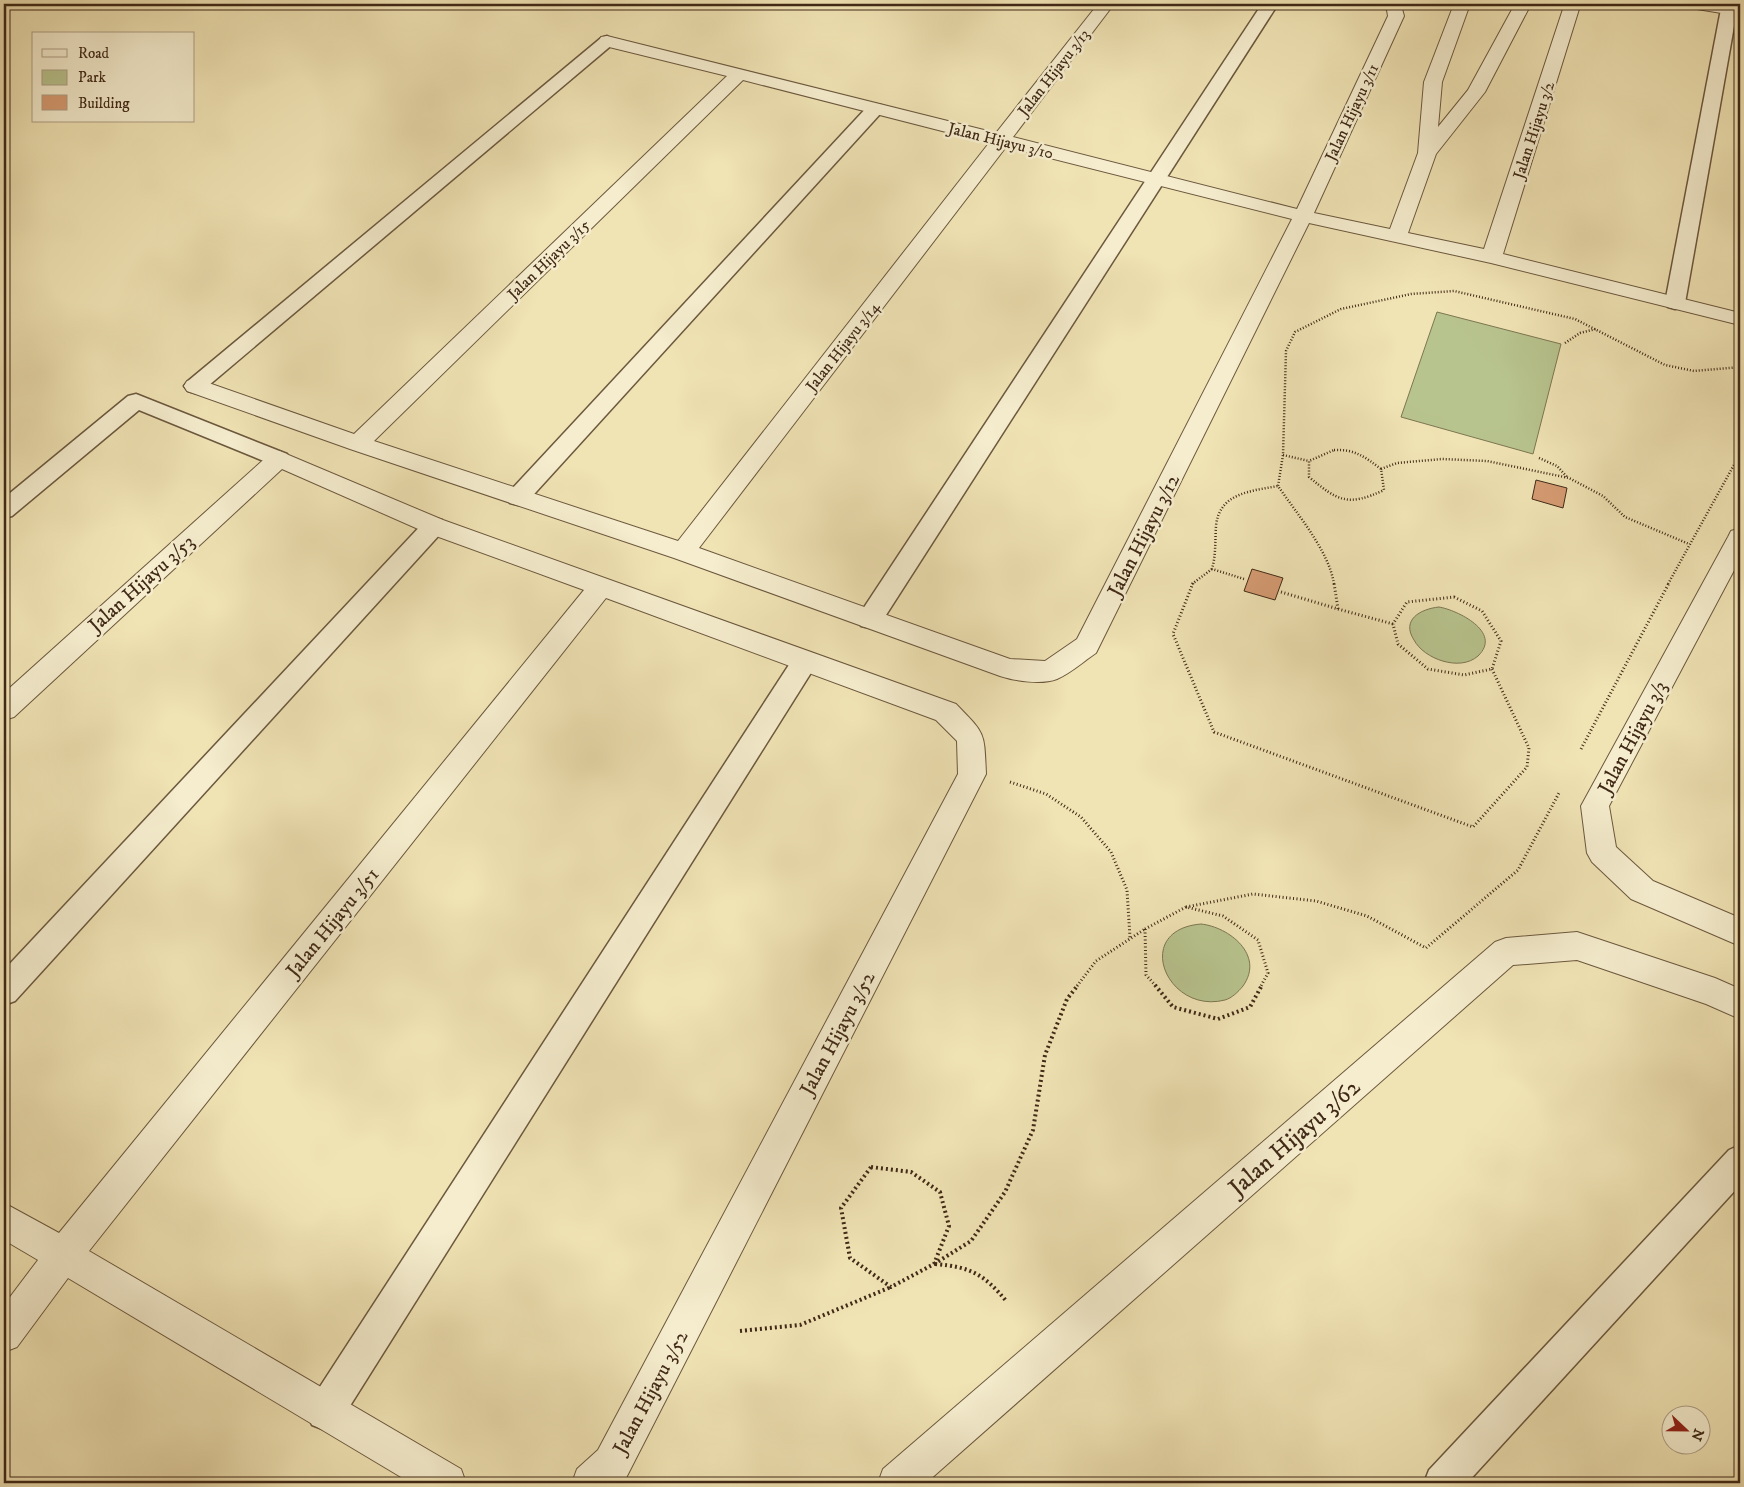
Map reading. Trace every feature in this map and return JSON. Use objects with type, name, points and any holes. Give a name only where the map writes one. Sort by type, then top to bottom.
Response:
[{"type":"street","name":"Jalan Hijayu 3/13","points":[[1000,140],[1106,4]]},
{"type":"street","points":[[1397,236],[1426,154],[1433,82],[1462,4]]},
{"type":"street","points":[[1426,154],[1476,92],[1523,4]]},
{"type":"street","name":"Jalan Hijayu 3/2","points":[[1492,257],[1572,6],[1576,4]]},
{"type":"street","points":[[1697,4],[1734,10]]},
{"type":"street","name":"Jalan Hijayu 3/11","points":[[1303,216],[1396,16],[1391,6]]},
{"type":"street","name":"Jalan Hijayu 3/10","points":[[607,41],[1303,216],[1492,257],[1740,319]]},
{"type":"street","name":"Jalan Hijayu 3/15","points":[[358,444],[740,74]]},
{"type":"street","name":"Jalan Hijayu 3/14","points":[[683,552],[1000,140]]},
{"type":"street","name":"Jalan Hijayu 3/12","points":[[195,386],[358,444],[683,552],[1009,669],[1049,671],[1087,646],[1303,216]]},
{"type":"street","name":"Jalan Hijayu 3/52","points":[[279,459],[434,526],[946,712],[970,737],[972,774],[612,1464],[591,1483]]},
{"type":"street","name":"Jalan Hijayu 3/53","points":[[4,709],[279,459]]},
{"type":"street","name":"Jalan Hijayu 3/3","points":[[1740,537],[1595,806],[1602,853],[1642,890],[1740,932]]},
{"type":"street","name":"Jalan Hijayu 3/51","points":[[4,1334],[63,1256],[601,587]]},
{"type":"street","name":"Jalan Hijayu 3/62","points":[[897,1483],[1506,952],[1577,946],[1716,992],[1740,1005]]},
{"type":"street","points":[[4,1220],[447,1483]]},
{"type":"lane","points":[[870,619],[1270,4]]},
{"type":"lane","points":[[1675,303],[1734,10]]},
{"type":"lane","points":[[195,386],[607,41]]},
{"type":"lane","points":[[518,497],[875,108]]},
{"type":"lane","points":[[4,510],[136,401],[279,459]]},
{"type":"lane","points":[[4,991],[434,526]]},
{"type":"lane","points":[[326,1412],[805,661]]},
{"type":"lane","points":[[1442,1483],[1740,1161]]},
{"type":"path","points":[[1338,609],[1332,572],[1312,534],[1278,486],[1283,454],[1286,351],[1295,332],[1341,309],[1410,294],[1454,291],[1576,320],[1665,365],[1694,371],[1740,367]]},
{"type":"path","points":[[1565,344],[1580,333],[1596,329]]},
{"type":"path","points":[[1335,449],[1362,454],[1381,470],[1384,490],[1360,502],[1334,498],[1309,477],[1309,461],[1318,454],[1335,449]]},
{"type":"path","points":[[1283,454],[1309,461]]},
{"type":"path","points":[[1578,755],[1689,544],[1740,454]]},
{"type":"path","points":[[1539,458],[1557,466],[1568,478]]},
{"type":"path","points":[[1381,470],[1397,463],[1442,459],[1487,461],[1568,478],[1603,496],[1625,517],[1689,544]]},
{"type":"path","points":[[1278,486],[1238,493],[1224,502],[1216,524],[1216,556],[1212,569],[1192,583],[1173,634],[1214,732],[1473,827],[1527,767],[1529,748],[1492,669],[1501,641],[1482,611],[1454,597],[1408,602],[1393,624],[1398,644],[1428,669],[1464,675],[1492,669]]},
{"type":"path","points":[[1212,569],[1244,580]]},
{"type":"path","points":[[1281,592],[1393,624]]},
{"type":"path","points":[[1010,782],[1046,794],[1081,817],[1111,852],[1127,890],[1130,939]]},
{"type":"path","points":[[740,1331],[800,1325],[890,1287],[934,1264],[970,1241],[1004,1192],[1033,1130],[1045,1055],[1067,999],[1096,961],[1145,929],[1186,907],[1253,894],[1316,902],[1367,916],[1426,948],[1518,870],[1560,791]]},
{"type":"path","points":[[1145,929],[1146,976],[1173,1007],[1218,1019],[1250,1007],[1268,973],[1258,940],[1223,916],[1186,907]]},
{"type":"path","points":[[890,1287],[850,1258],[841,1208],[871,1168],[911,1172],[940,1192],[949,1226],[934,1264]]},
{"type":"path","points":[[934,1264],[965,1266],[988,1279],[1007,1302]]},
{"type":"green space","points":[[1437,312],[1561,344],[1533,454],[1401,417]]},
{"type":"green space","points":[[1439,607],[1466,617],[1481,631],[1485,639],[1484,647],[1478,656],[1470,661],[1452,663],[1434,658],[1419,647],[1411,633],[1411,621],[1425,610]]},
{"type":"green space","points":[[1201,924],[1212,926],[1232,937],[1241,944],[1247,954],[1250,964],[1249,975],[1243,986],[1225,1000],[1204,1001],[1187,995],[1173,984],[1165,970],[1163,955],[1167,941],[1180,930]]},
{"type":"building","points":[[1536,480],[1567,488],[1563,508],[1532,499]]},
{"type":"building","points":[[1252,569],[1283,578],[1275,600],[1244,591]]}]
